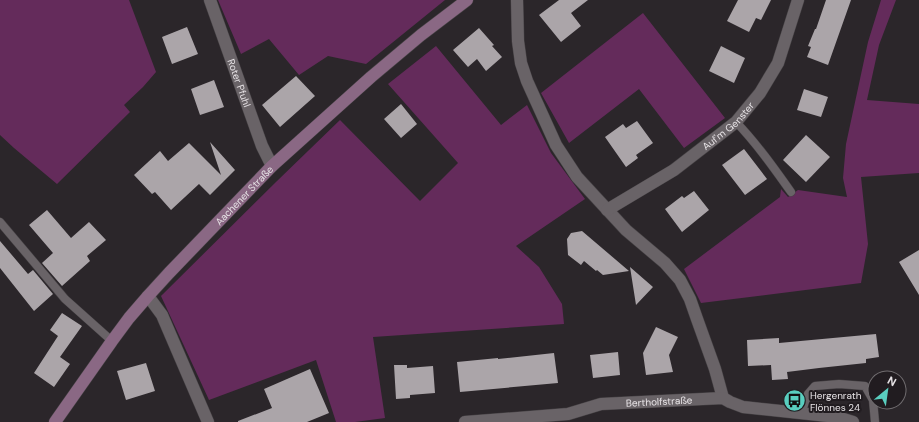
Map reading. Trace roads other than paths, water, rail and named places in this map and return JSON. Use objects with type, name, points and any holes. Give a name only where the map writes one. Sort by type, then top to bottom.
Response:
[{"type":"street","name":"Roter Pfuhl","points":[[210,0],[262,146],[272,166]]},
{"type":"street","name":"Aachener Straße","points":[[55,422],[129,318],[148,296],[272,166],[371,77],[421,35],[467,0]]},
{"type":"street","points":[[517,0],[518,41],[522,63],[527,81],[556,145],[577,178],[626,230],[665,263],[680,280],[698,319],[723,398]]},
{"type":"street","name":"Auf'm Genster","points":[[608,210],[674,170],[736,122],[760,93],[778,63],[798,0]]},
{"type":"street","points":[[148,296],[162,315],[208,422]]},
{"type":"street","name":"Bertholfstraße","points":[[465,422],[569,418],[601,404],[723,398],[743,407],[837,417],[853,422]]},
{"type":"lane","points":[[736,122],[765,155],[791,192]]},
{"type":"lane","points":[[0,222],[65,299],[112,341]]},
{"type":"lane","points":[[801,413],[808,394],[815,386],[839,384],[866,386],[873,400],[875,422]]},
{"type":"place","name":"Hergenrath Flönnes 24","points":[[795,401]]}]
